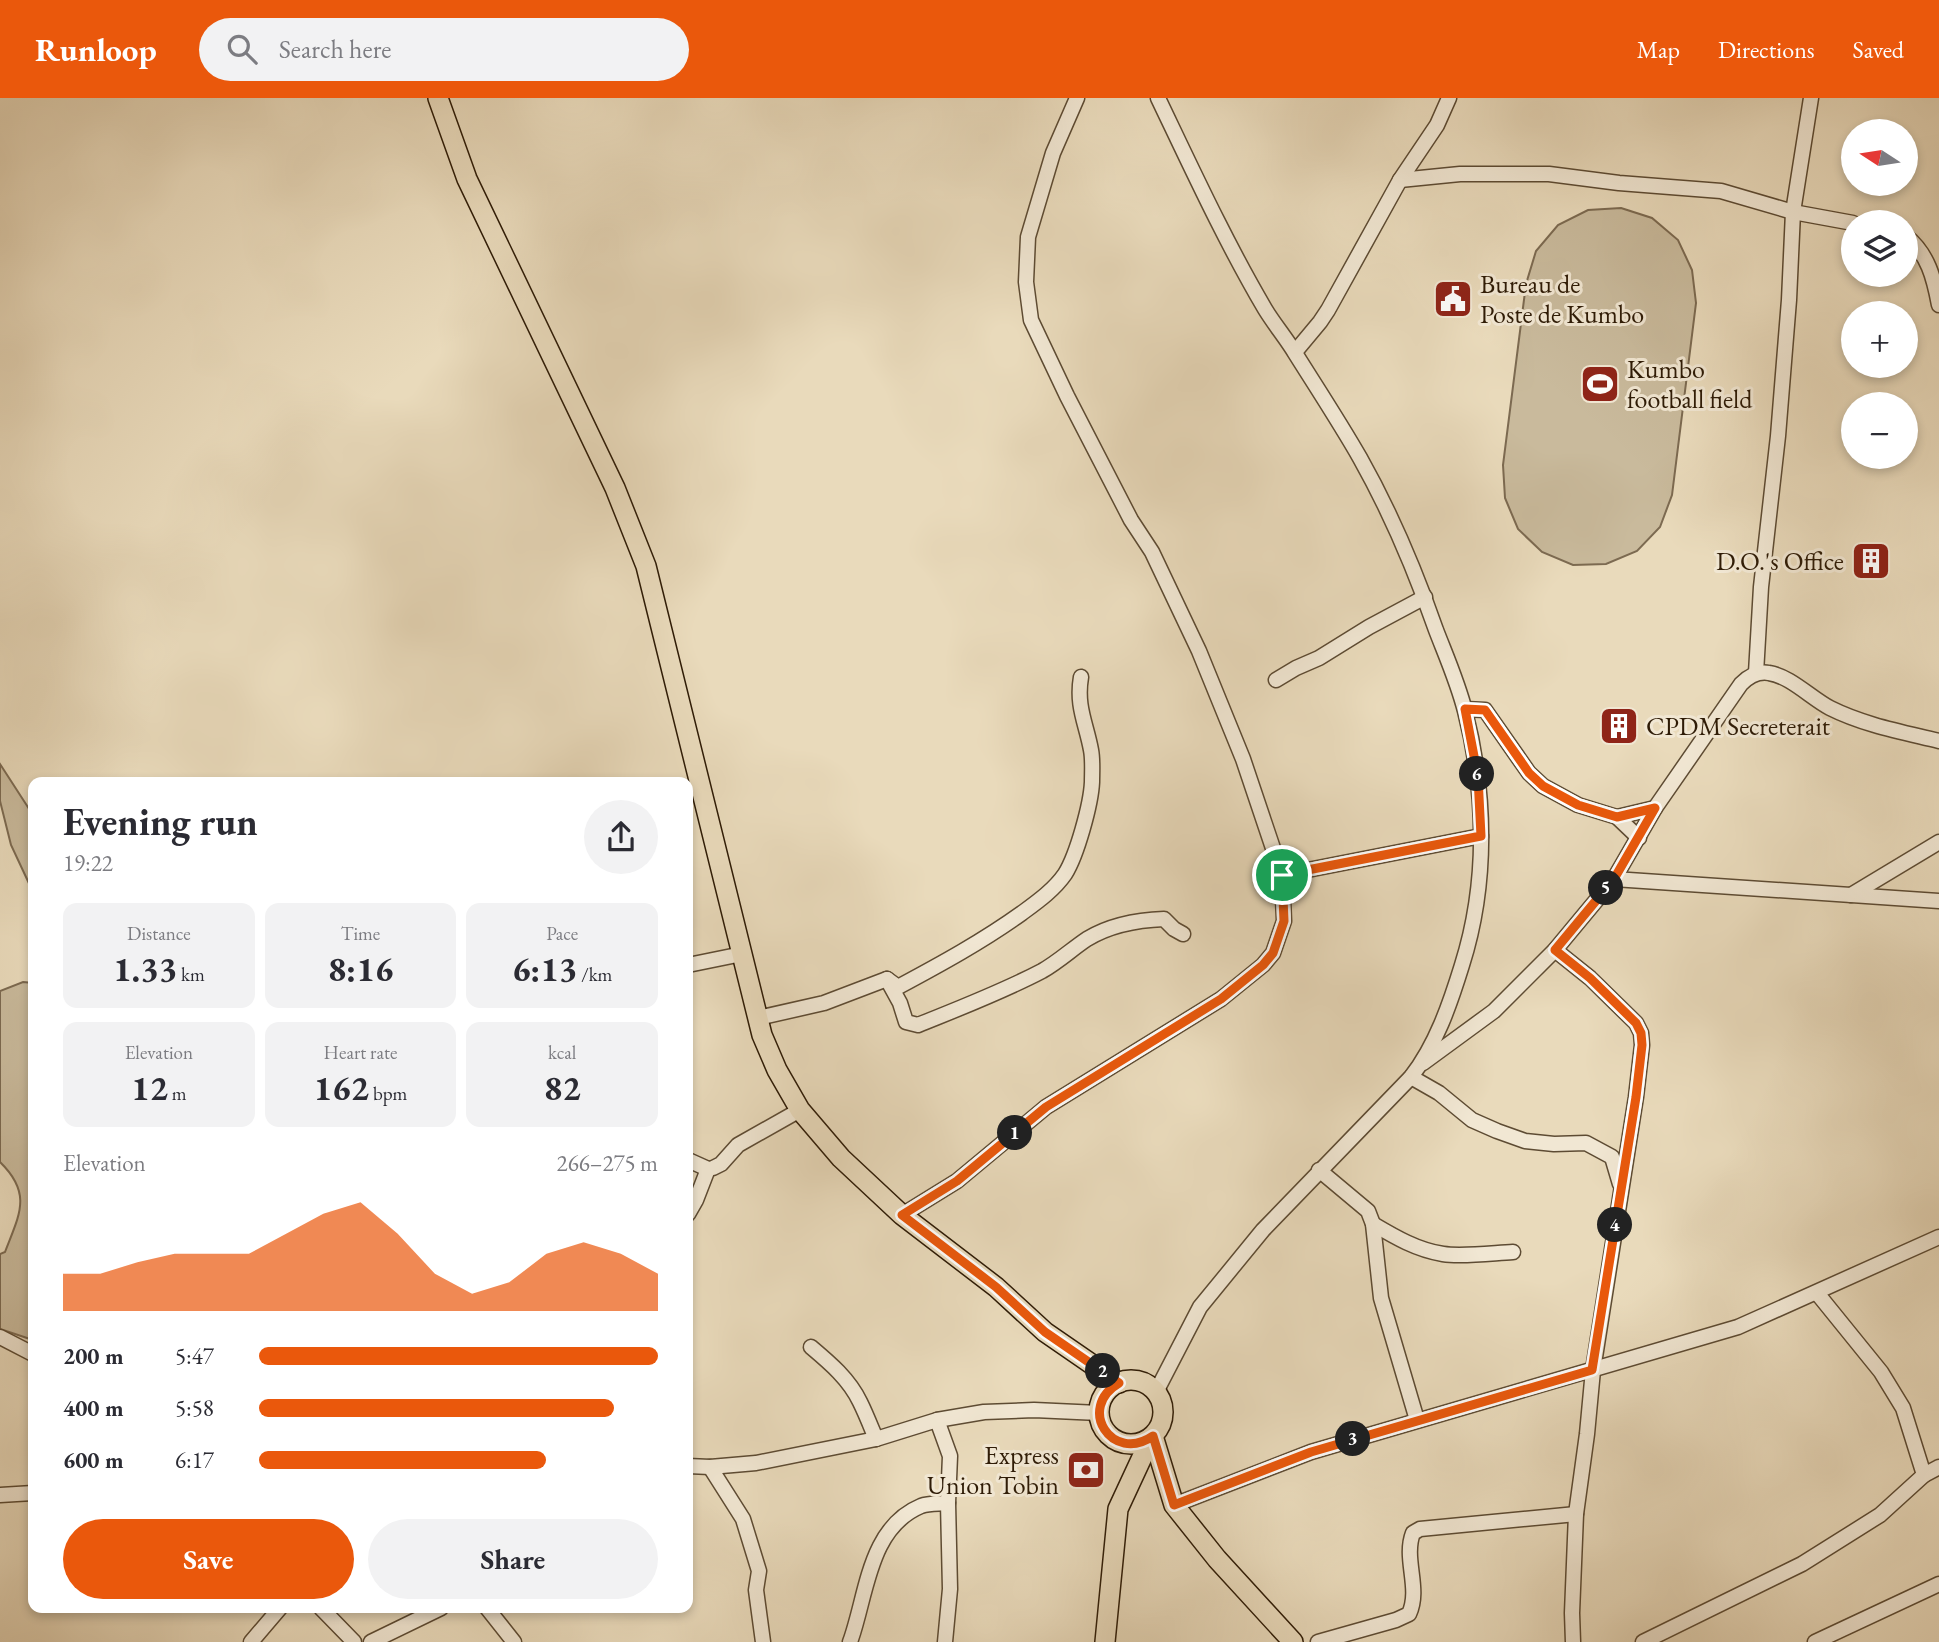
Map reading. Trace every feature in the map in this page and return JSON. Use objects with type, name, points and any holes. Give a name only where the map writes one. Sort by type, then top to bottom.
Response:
[{"type":"main road","points":[[438,98],[467,178],[615,488],[646,566],[762,1035],[777,1070],[800,1110],[841,1158],[902,1215],[996,1287],[1045,1332],[1119,1383]]},
{"type":"main road","points":[[1105,1642],[1118,1509],[1163,1415],[1160,1399],[1149,1385],[1129,1380],[1111,1388],[1101,1403],[1099,1413],[1104,1430],[1117,1442],[1134,1445],[1152,1437]]},
{"type":"main road","points":[[1152,1437],[1174,1505],[1217,1559],[1293,1642]]},
{"type":"street","points":[[902,1215],[957,1181],[1046,1107],[1221,999],[1263,965],[1273,953],[1284,921],[1282,875],[1243,759],[1199,651],[1152,552],[1130,520],[1031,320],[1026,282],[1028,237],[1053,153],[1077,98]]},
{"type":"street","points":[[1158,98],[1206,200],[1266,310],[1360,457],[1396,525],[1465,709],[1478,777],[1480,881],[1470,939],[1450,1003],[1415,1072]]},
{"type":"street","points":[[1294,352],[1328,310],[1400,180],[1437,125],[1449,98]]},
{"type":"street","points":[[1756,673],[1760,598],[1778,436],[1794,212],[1811,98]]},
{"type":"street","points":[[1400,180],[1471,174],[1549,174],[1721,191],[1794,212],[1841,221]]},
{"type":"street","points":[[1918,248],[1925,257],[1934,281],[1939,305]]},
{"type":"street","points":[[1276,680],[1425,597]]},
{"type":"street","points":[[1156,1392],[1200,1307],[1263,1230],[1415,1072],[1494,1011],[1555,950],[1614,879],[1655,808],[1747,677],[1756,673],[1780,676],[1828,707],[1852,718],[1939,741]]},
{"type":"street","points":[[887,979],[898,988],[944,963],[1000,929],[1040,900],[1065,874],[1090,799],[1092,782],[1091,750],[1078,694],[1081,677]]},
{"type":"street","points":[[1465,709],[1485,710],[1529,773],[1543,786],[1578,805],[1617,817],[1639,838]]},
{"type":"street","points":[[1617,817],[1655,808]]},
{"type":"street","points":[[1282,875],[1481,836]]},
{"type":"street","points":[[1852,895],[1939,842]]},
{"type":"street","points":[[1614,879],[1939,901]]},
{"type":"street","points":[[887,979],[900,1003],[906,1022],[918,1025],[992,995],[1044,970],[1088,938],[1113,926],[1143,919],[1164,919],[1183,934]]},
{"type":"street","points":[[1555,950],[1590,978],[1636,1023],[1641,1033],[1642,1045],[1592,1370],[1576,1514],[1573,1642]]},
{"type":"street","points":[[693,964],[743,954]]},
{"type":"street","points":[[758,1018],[824,1003],[887,979]]},
{"type":"street","points":[[1415,1072],[1472,1120],[1497,1131],[1525,1141],[1586,1143],[1612,1157],[1621,1186]]},
{"type":"street","points":[[693,1162],[708,1169],[721,1164],[738,1145],[800,1110]]},
{"type":"street","points":[[693,1205],[708,1169]]},
{"type":"street","points":[[1319,1170],[1368,1210],[1373,1224],[1381,1298],[1417,1420]]},
{"type":"street","points":[[1373,1224],[1396,1238],[1445,1255],[1514,1252]]},
{"type":"street","points":[[1174,1505],[1311,1452],[1738,1327],[1939,1237]]},
{"type":"street","points":[[1817,1293],[1881,1372],[1903,1408],[1924,1475]]},
{"type":"street","points":[[0,1337],[28,1351]]},
{"type":"street","points":[[811,1347],[848,1383],[860,1400],[876,1439]]},
{"type":"street","points":[[693,1466],[756,1463],[876,1439],[937,1420],[984,1412],[1034,1410],[1099,1413]]},
{"type":"street","points":[[937,1420],[950,1456],[950,1589],[945,1642]]},
{"type":"street","points":[[710,1467],[743,1519],[759,1570],[756,1590],[767,1642]]},
{"type":"street","points":[[1643,1642],[1802,1564],[1880,1515],[1924,1475],[1939,1467]]},
{"type":"street","points":[[0,1495],[28,1493]]},
{"type":"street","points":[[850,1642],[864,1588],[877,1553],[891,1530],[904,1516],[922,1505],[948,1503]]},
{"type":"street","points":[[1318,1642],[1409,1614],[1413,1605],[1409,1542],[1413,1533],[1420,1529],[1576,1514]]},
{"type":"street","points":[[1815,1642],[1939,1584]]},
{"type":"street","points":[[251,1642],[276,1613]]},
{"type":"street","points":[[326,1613],[354,1642]]},
{"type":"street","points":[[371,1642],[431,1613]]},
{"type":"street","points":[[491,1613],[514,1642]]},
{"type":"shaded area","name":"Kumbo football field","points":[[1621,208],[1652,218],[1678,240],[1692,270],[1696,303],[1672,495],[1660,527],[1637,551],[1606,564],[1573,565],[1542,552],[1518,529],[1505,498],[1503,465],[1526,284],[1536,251],[1558,225],[1588,210]]},
{"type":"shaded area","points":[[0,764],[28,807],[28,881],[11,845],[0,801]]},
{"type":"shaded area","points":[[28,982],[28,1338],[0,1329],[0,1254],[5,1252],[15,1227],[20,1195],[17,1184],[0,1162],[0,991]]},
{"type":"place","name":"Bureau de Poste de Kumbo","points":[[1453,299]]},
{"type":"place","name":"Kumbo football field","points":[[1600,384]]},
{"type":"place","name":"D.O.'s Office","points":[[1871,561]]},
{"type":"place","name":"CPDM Secreterait","points":[[1619,726]]},
{"type":"place","name":"Express Union Tobin","points":[[1086,1470]]},
{"type":"route","points":[[1465,709],[1485,710],[1529,773],[1543,786],[1578,805],[1617,817],[1655,808],[1614,879],[1555,950],[1590,978],[1636,1023],[1641,1033],[1636,1097],[1592,1370],[1311,1452],[1174,1505],[1153,1436],[1134,1445],[1117,1442],[1104,1430],[1099,1413],[1101,1403],[1111,1388],[1119,1383],[1045,1332],[996,1287],[902,1215],[957,1181],[1046,1107],[1221,999],[1263,965],[1273,953],[1284,921],[1282,875],[1481,836],[1478,777],[1465,709]]}]
